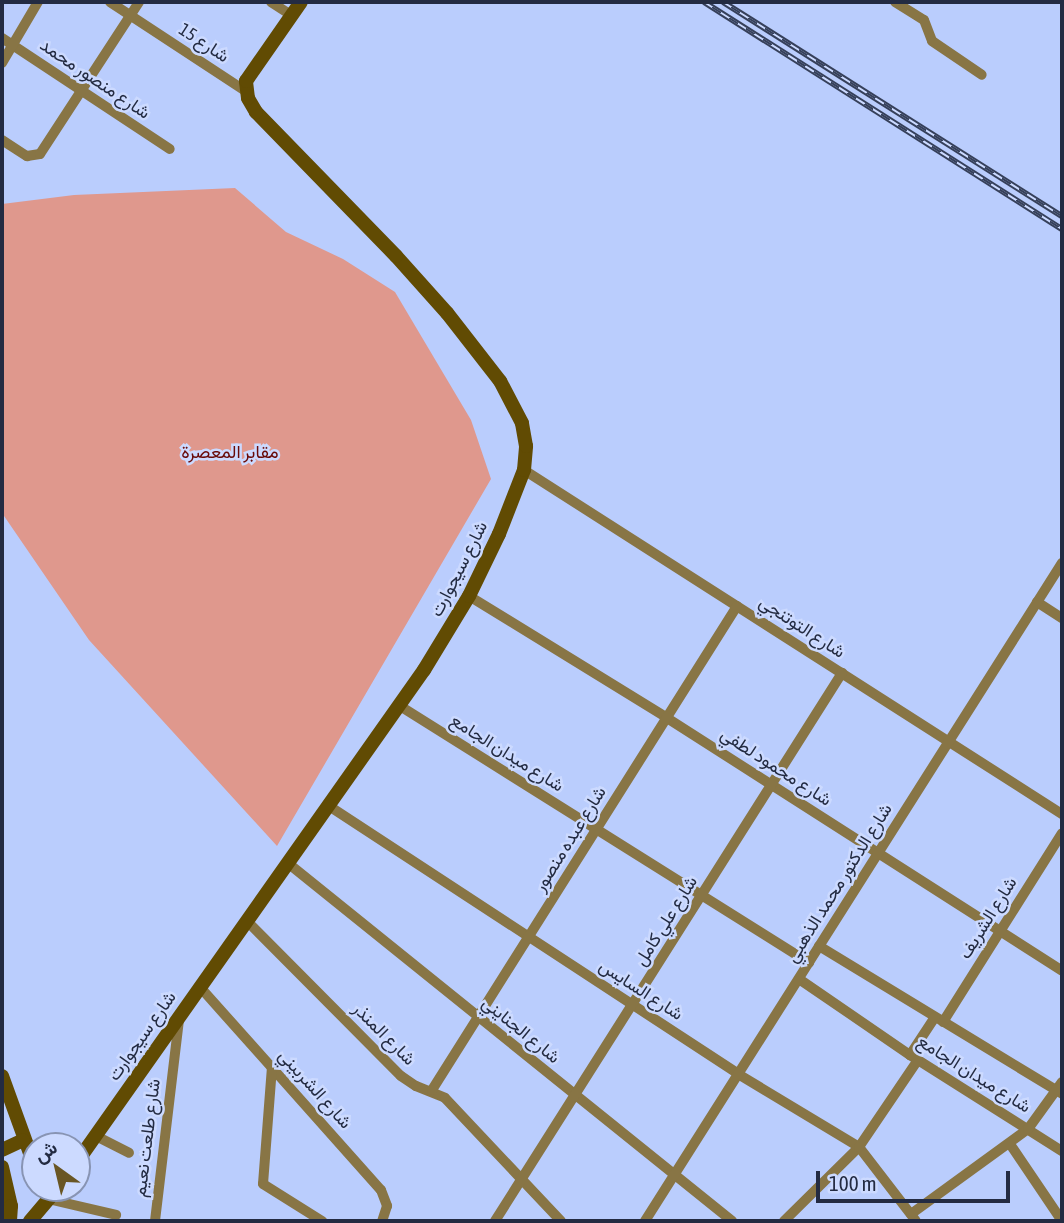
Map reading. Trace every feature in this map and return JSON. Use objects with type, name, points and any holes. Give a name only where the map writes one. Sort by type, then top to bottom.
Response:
[{"type":"street","points":[[2,63],[38,2]]},
{"type":"street","name":"شارع 15","points":[[110,2],[244,90]]},
{"type":"street","points":[[2,140],[27,156],[40,154],[139,2]]},
{"type":"street","points":[[244,90],[246,80],[295,7],[271,2]]},
{"type":"street","points":[[895,2],[924,19],[932,41],[982,75]]},
{"type":"street","name":"شارع منصور محمد","points":[[2,38],[170,149]]},
{"type":"street","name":"شارع سيجوارت","points":[[91,1143],[400,706],[469,596],[499,534],[524,470],[526,446],[522,423],[500,381],[447,313],[396,256],[256,112],[244,90]]},
{"type":"street","name":"شارع التوتنجي","points":[[524,470],[1062,814]]},
{"type":"street","name":"شارع الدكتور محمد الذهبي","points":[[645,1221],[1062,563]]},
{"type":"street","name":"شارع محمود لطفي","points":[[469,596],[667,718],[1062,971]]},
{"type":"street","points":[[1037,603],[1062,618]]},
{"type":"street","name":"شارع عبده منصور","points":[[432,1090],[737,606]]},
{"type":"street","name":"شارع علي كامل","points":[[495,1221],[842,673]]},
{"type":"street","name":"شارع ميدان الجامع","points":[[400,706],[809,963]]},
{"type":"street","name":"شارع السايس","points":[[329,806],[738,1074],[859,1147],[913,1218]]},
{"type":"street","name":"شارع الشريف","points":[[914,1058],[1062,833]]},
{"type":"street","name":"شارع الجنايني","points":[[289,864],[732,1221]]},
{"type":"street","name":"شارع المنذر","points":[[247,921],[401,1076],[416,1086],[432,1090],[450,1103],[561,1221]]},
{"type":"street","name":"شارع ميدان الجامع","points":[[819,946],[1060,1089]]},
{"type":"street","name":"شارع ميدان الجامع","points":[[799,979],[914,1058],[1062,1151]]},
{"type":"street","name":"شارع الشربيني","points":[[200,987],[381,1190],[387,1206],[382,1221]]},
{"type":"street","name":"شارع طلعت نعيم","points":[[155,1221],[179,1017]]},
{"type":"street","points":[[785,1221],[859,1147],[914,1058]]},
{"type":"street","points":[[272,1068],[263,1184],[322,1221]]},
{"type":"street","points":[[2,1076],[21,1133]]},
{"type":"street","points":[[913,1218],[1028,1129],[1060,1089]]},
{"type":"street","points":[[96,1136],[130,1153]]},
{"type":"street","points":[[2,1150],[21,1140]]},
{"type":"street","points":[[1010,1144],[1062,1221]]},
{"type":"street","points":[[2,1167],[11,1206],[10,1221]]},
{"type":"street","points":[[30,1221],[46,1202]]},
{"type":"street","points":[[83,1202],[116,1215]]},
{"type":"green space","name":"مقابر المعصرة","points":[[235,188],[286,232],[343,259],[395,292],[471,420],[491,479],[277,846],[89,640],[2,513],[2,204],[74,195]]},
{"type":"railway","points":[[704,2],[1062,229]]},
{"type":"railway","points":[[723,2],[1062,216]]}]
